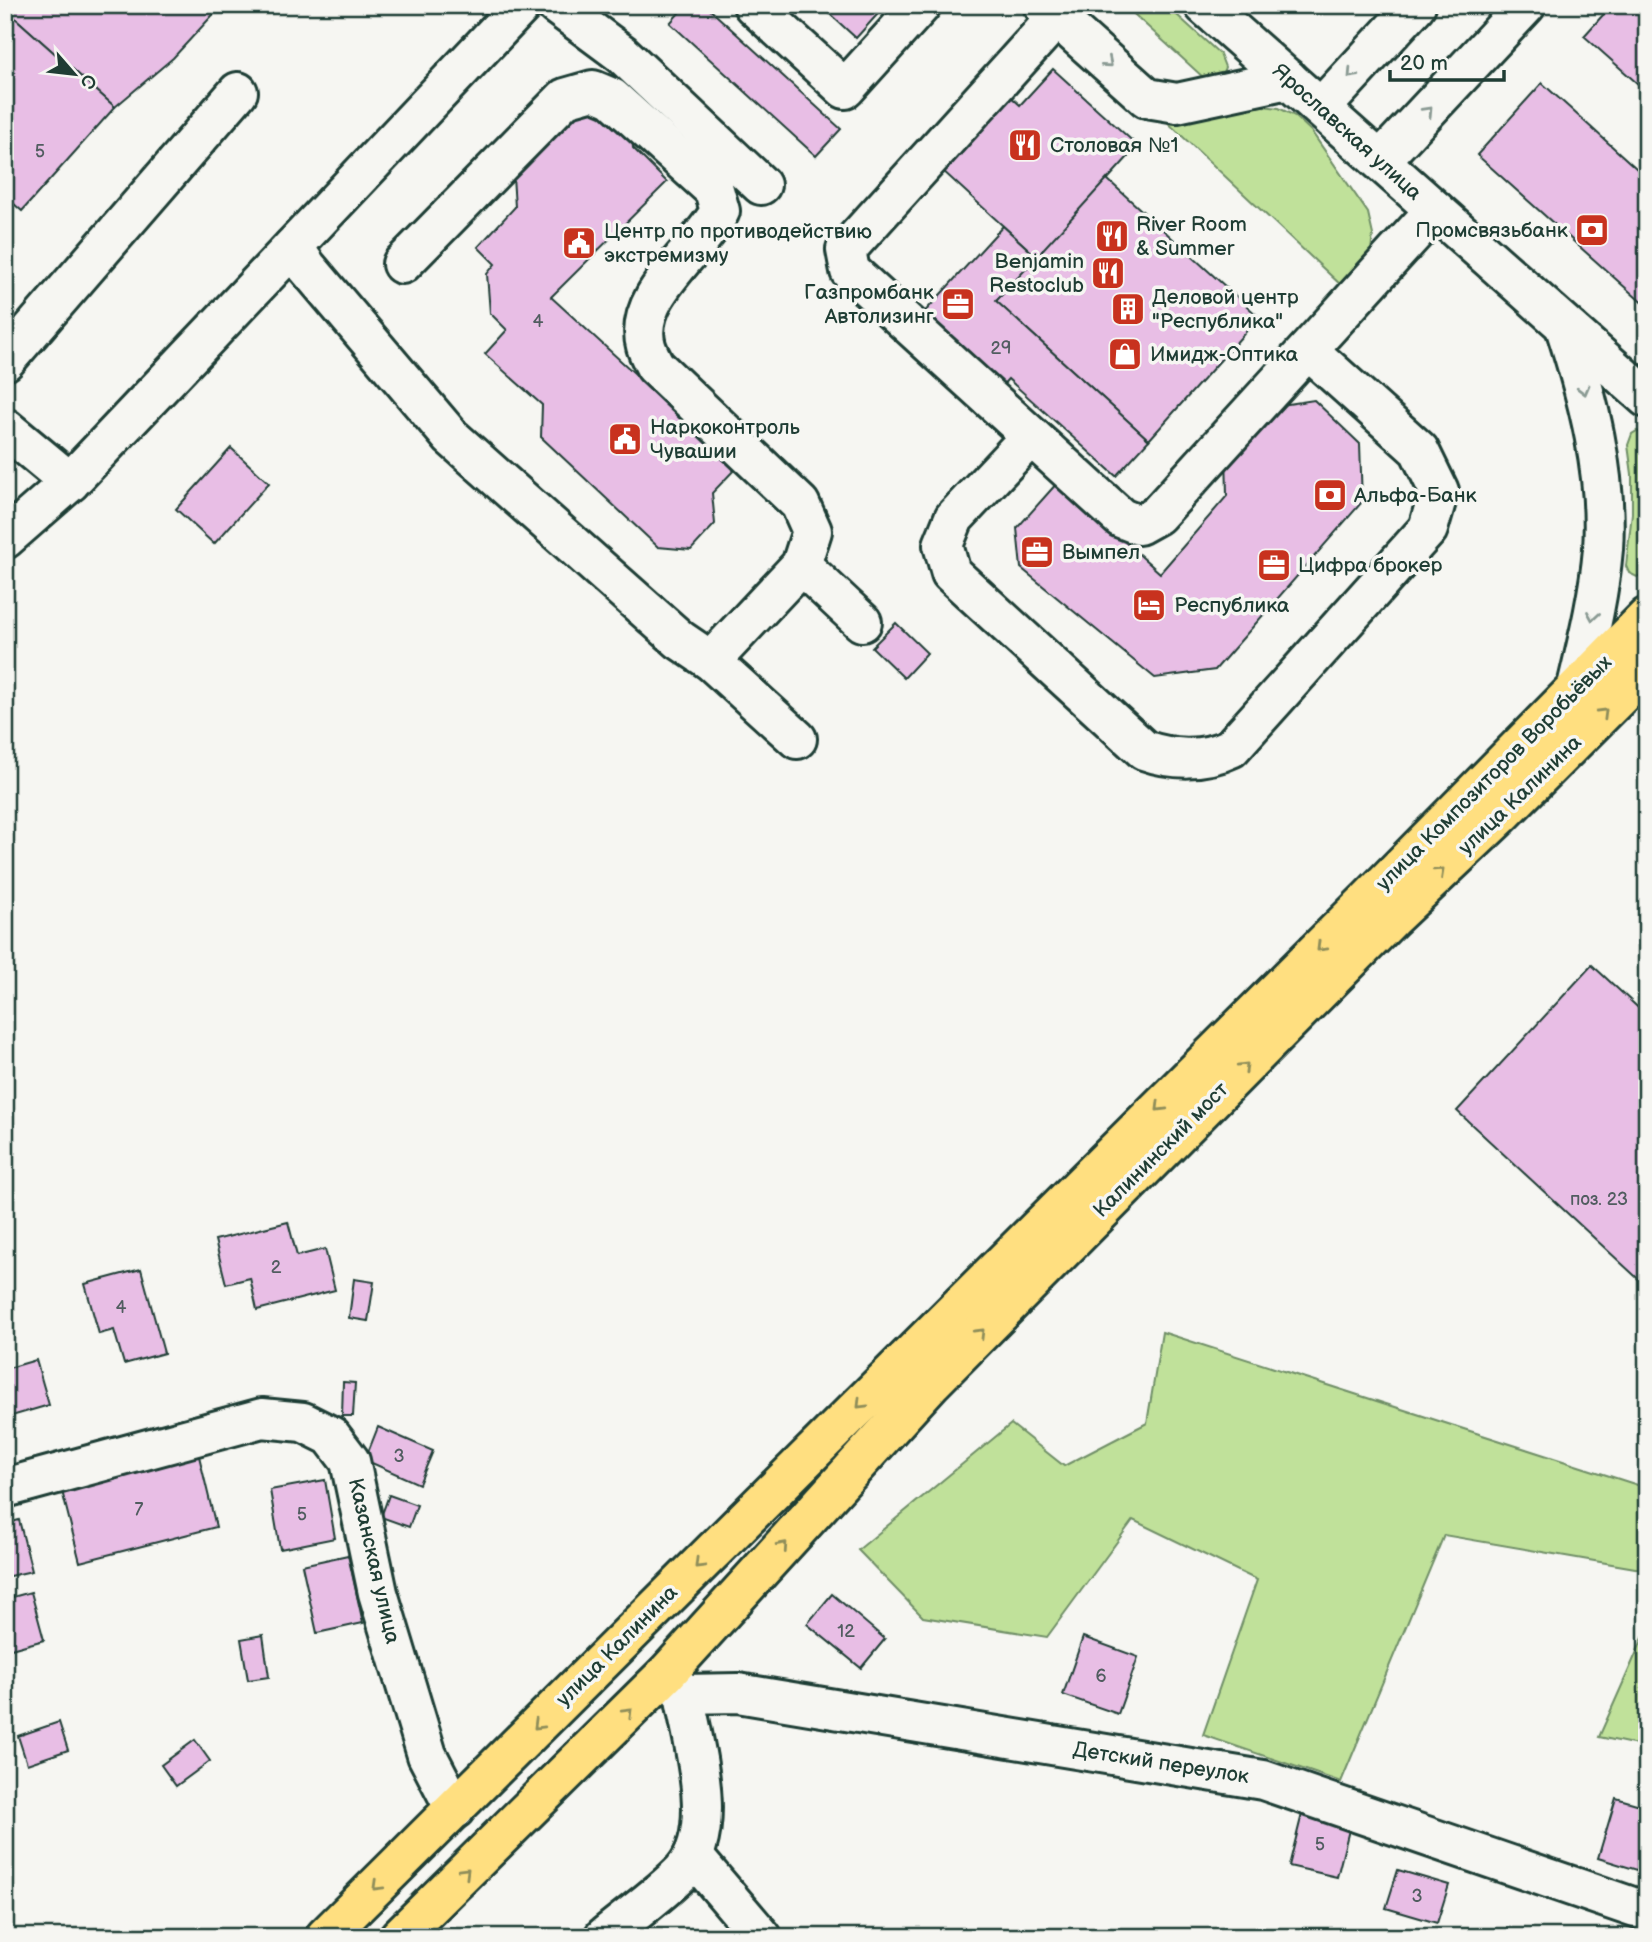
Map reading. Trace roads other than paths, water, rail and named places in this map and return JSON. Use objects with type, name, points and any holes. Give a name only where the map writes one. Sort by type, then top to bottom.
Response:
[{"type":"main road","name":"улица Композиторов Воробьёвых","points":[[1380,909],[1576,691],[1647,617]]},
{"type":"main road","name":"улица Калинина","points":[[1380,909],[1500,816],[1647,669]]},
{"type":"main road","name":"Калининский мост","points":[[921,1369],[1380,909]]},
{"type":"main road","name":"улица Калинина","points":[[325,1937],[455,1809],[921,1369]]},
{"type":"main road","points":[[399,1937],[675,1684],[921,1369]]},
{"type":"street","points":[[5,539],[70,482],[522,5]]},
{"type":"street","points":[[556,5],[622,54],[761,185]]},
{"type":"street","points":[[753,5],[845,89],[921,5]]},
{"type":"street","name":"Ярославская улица","points":[[1204,5],[1647,398]]},
{"type":"street","points":[[1321,108],[1416,5]]},
{"type":"street","points":[[1381,160],[1526,5]]},
{"type":"street","points":[[1288,79],[1177,103],[1147,98],[1056,10],[846,250],[850,271],[1121,518],[1139,525],[1157,515],[1435,210]]},
{"type":"street","points":[[402,264],[565,98],[593,90],[612,98],[714,190],[720,211],[712,226],[663,283],[647,313],[646,344],[655,366],[800,504],[813,531],[800,565],[710,661]]},
{"type":"street","points":[[5,361],[238,92]]},
{"type":"street","points":[[293,247],[451,437],[680,640],[710,661],[797,739]]},
{"type":"street","points":[[1564,325],[1586,392],[1599,466],[1603,524],[1593,621],[1576,691]]},
{"type":"street","points":[[1031,436],[954,518],[943,545],[951,573],[1144,750],[1162,757],[1213,757],[1231,747],[1428,529],[1439,491],[1419,450],[1308,350]]},
{"type":"street","points":[[5,428],[70,482]]},
{"type":"street","points":[[800,565],[863,622]]},
{"type":"street","name":"Казанская улица","points":[[5,1488],[262,1418],[303,1422],[331,1436],[350,1461],[378,1593],[401,1672],[427,1755],[455,1809]]},
{"type":"street","points":[[604,1937],[683,1870],[700,1840],[703,1813],[675,1684]]},
{"type":"street","name":"Детский переулок","points":[[675,1684],[1263,1780],[1647,1912]]},
{"type":"street","points":[[693,1856],[762,1937]]},
{"type":"place","name":"Столовая №1","points":[[1025,145]]},
{"type":"place","name":"Промсвязьбанк","points":[[1592,230]]},
{"type":"place","name":"River Room & Summer","points":[[1112,236]]},
{"type":"place","name":"Центр по противодействию экстремизму","points":[[579,243]]},
{"type":"place","name":"Benjamin Restoclub","points":[[1108,273]]},
{"type":"place","name":"Газпромбанк Автолизинг","points":[[958,304]]},
{"type":"place","name":"Деловой центр \"Республика\"","points":[[1128,309]]},
{"type":"place","name":"Имидж-Оптика","points":[[1125,354]]},
{"type":"place","name":"Наркоконтроль Чувашии","points":[[625,439]]},
{"type":"place","name":"Альфа-Банк","points":[[1330,495]]},
{"type":"place","name":"Вымпел","points":[[1037,552]]},
{"type":"place","name":"Цифра брокер","points":[[1274,565]]},
{"type":"place","name":"Республика","points":[[1149,605]]}]
